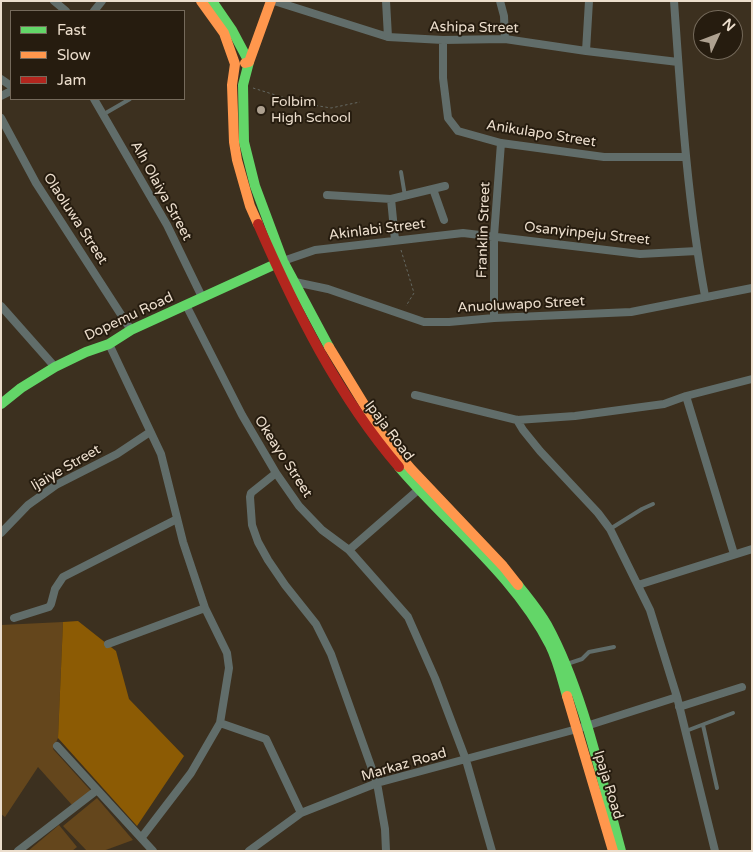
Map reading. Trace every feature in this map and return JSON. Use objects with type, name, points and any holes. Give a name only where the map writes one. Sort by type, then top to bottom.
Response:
[{"type":"main road","name":"Ipaja Road","points":[[201,1],[224,33],[235,64],[232,85],[234,142],[250,206],[339,385],[377,442],[418,490],[530,605],[550,646],[581,728],[621,851]]},
{"type":"main road","points":[[212,1],[232,30],[249,62],[235,64]]},
{"type":"main road","name":"Ipaja Road","points":[[272,1],[249,62],[243,85],[242,128],[248,163],[279,263]]},
{"type":"main road","name":"Dopemu Road","points":[[1,404],[21,388],[55,367],[86,352],[110,344],[131,330],[279,263]]},
{"type":"main road","name":"Ipaja Road","points":[[290,284],[384,437],[411,469],[503,566],[557,644],[565,665],[614,851]]},
{"type":"street","points":[[54,1],[65,10]]},
{"type":"street","name":"Ashipa Street","points":[[272,1],[388,37],[443,40],[506,39],[678,62]]},
{"type":"street","points":[[386,1],[388,37]]},
{"type":"street","points":[[500,1],[504,16],[506,39]]},
{"type":"street","points":[[586,51],[589,1]]},
{"type":"street","points":[[674,1],[686,157],[697,251],[705,296]]},
{"type":"street","name":"Anikulapo Street","points":[[443,40],[443,78],[448,118],[458,131],[501,143],[604,157],[686,157]]},
{"type":"street","name":"Alh Olaiya Street","points":[[95,100],[167,224],[202,297]]},
{"type":"street","name":"Olaoluwa Street","points":[[1,118],[36,183],[131,330]]},
{"type":"street","name":"Franklin Street","points":[[494,318],[494,236],[501,143]]},
{"type":"street","points":[[327,195],[392,199],[445,186]]},
{"type":"street","points":[[433,189],[444,220]]},
{"type":"street","points":[[392,199],[396,239]]},
{"type":"street","name":"Akinlabi Street","points":[[279,263],[315,250],[396,239],[463,233],[476,234]]},
{"type":"street","name":"Osanyinpeju Street","points":[[476,234],[640,254],[697,251]]},
{"type":"street","name":"Anuoluwapo Street","points":[[290,284],[328,289],[424,322],[631,312],[752,288]]},
{"type":"street","name":"Okeayo Street","points":[[186,305],[242,415],[276,473],[299,506],[322,530],[349,550],[408,617],[435,678],[466,760],[492,851]]},
{"type":"street","points":[[1,306],[55,367]]},
{"type":"street","points":[[110,344],[161,454],[175,503],[177,519],[205,608],[227,653],[229,668],[220,723],[191,773],[142,837]]},
{"type":"street","points":[[415,395],[517,420],[575,416],[664,404],[686,396],[752,379]]},
{"type":"street","points":[[686,396],[734,554]]},
{"type":"street","points":[[517,420],[540,451],[610,529],[650,610],[677,697],[715,851]]},
{"type":"street","name":"Ijaiye Street","points":[[1,533],[28,505],[56,485],[117,454],[150,432]]},
{"type":"street","points":[[276,473],[251,493],[252,525],[258,542],[268,560],[316,624],[331,654],[377,783],[385,829],[386,851]]},
{"type":"street","points":[[349,550],[418,490]]},
{"type":"street","points":[[14,618],[48,607],[51,604],[55,589],[63,577],[177,519]]},
{"type":"street","points":[[638,585],[752,549]]},
{"type":"street","points":[[108,644],[205,608]]},
{"type":"street","points":[[679,707],[742,687]]},
{"type":"street","name":"Markaz Road","points":[[249,851],[301,813],[377,783],[581,728],[677,697]]},
{"type":"street","points":[[220,723],[266,739],[301,813]]},
{"type":"street","points":[[57,746],[153,851]]},
{"type":"street","points":[[18,851],[97,790]]},
{"type":"lane","points":[[104,114],[128,100]]},
{"type":"lane","points":[[401,172],[405,196]]},
{"type":"lane","points":[[610,529],[653,504]]},
{"type":"lane","points":[[565,665],[582,659],[589,652],[614,647]]},
{"type":"lane","points":[[686,731],[733,713]]},
{"type":"lane","points":[[702,725],[717,788]]},
{"type":"path","points":[[243,85],[271,92],[301,103],[331,108],[360,102]]},
{"type":"path","points":[[396,239],[414,293],[401,315]]},
{"type":"shaded area","points":[[78,621],[116,651],[129,699],[184,756],[137,826],[58,738],[63,622]]},
{"type":"shaded area","points":[[63,622],[58,738],[53,749],[91,791],[72,805],[38,767],[5,817],[1,814],[1,625]]},
{"type":"shaded area","points":[[97,798],[133,840],[103,851],[87,851],[63,826]]},
{"type":"shaded area","points":[[59,825],[77,847],[72,851],[28,851]]},
{"type":"traffic: fast","points":[[212,1],[232,30],[249,62],[243,85],[244,142],[255,186],[283,261],[329,347]]},
{"type":"traffic: fast","points":[[1,404],[21,388],[55,367],[86,352],[109,344],[131,330],[280,262]]},
{"type":"traffic: fast","points":[[399,467],[500,573],[518,596],[550,645],[558,664],[567,696]]},
{"type":"traffic: fast","points":[[518,585],[547,625],[571,678],[590,735],[621,851]]},
{"type":"traffic: slow","points":[[201,1],[224,33],[235,64],[232,85],[234,142],[250,206],[258,224]]},
{"type":"traffic: slow","points":[[245,63],[249,62],[271,1]]},
{"type":"traffic: slow","points":[[329,347],[384,437],[411,469],[503,566],[518,585]]},
{"type":"traffic: slow","points":[[567,696],[613,851]]},
{"type":"traffic: jam","points":[[258,224],[303,320],[337,381],[356,411],[399,467]]},
{"type":"place","name":"Folbim High School","points":[[261,110]]}]
